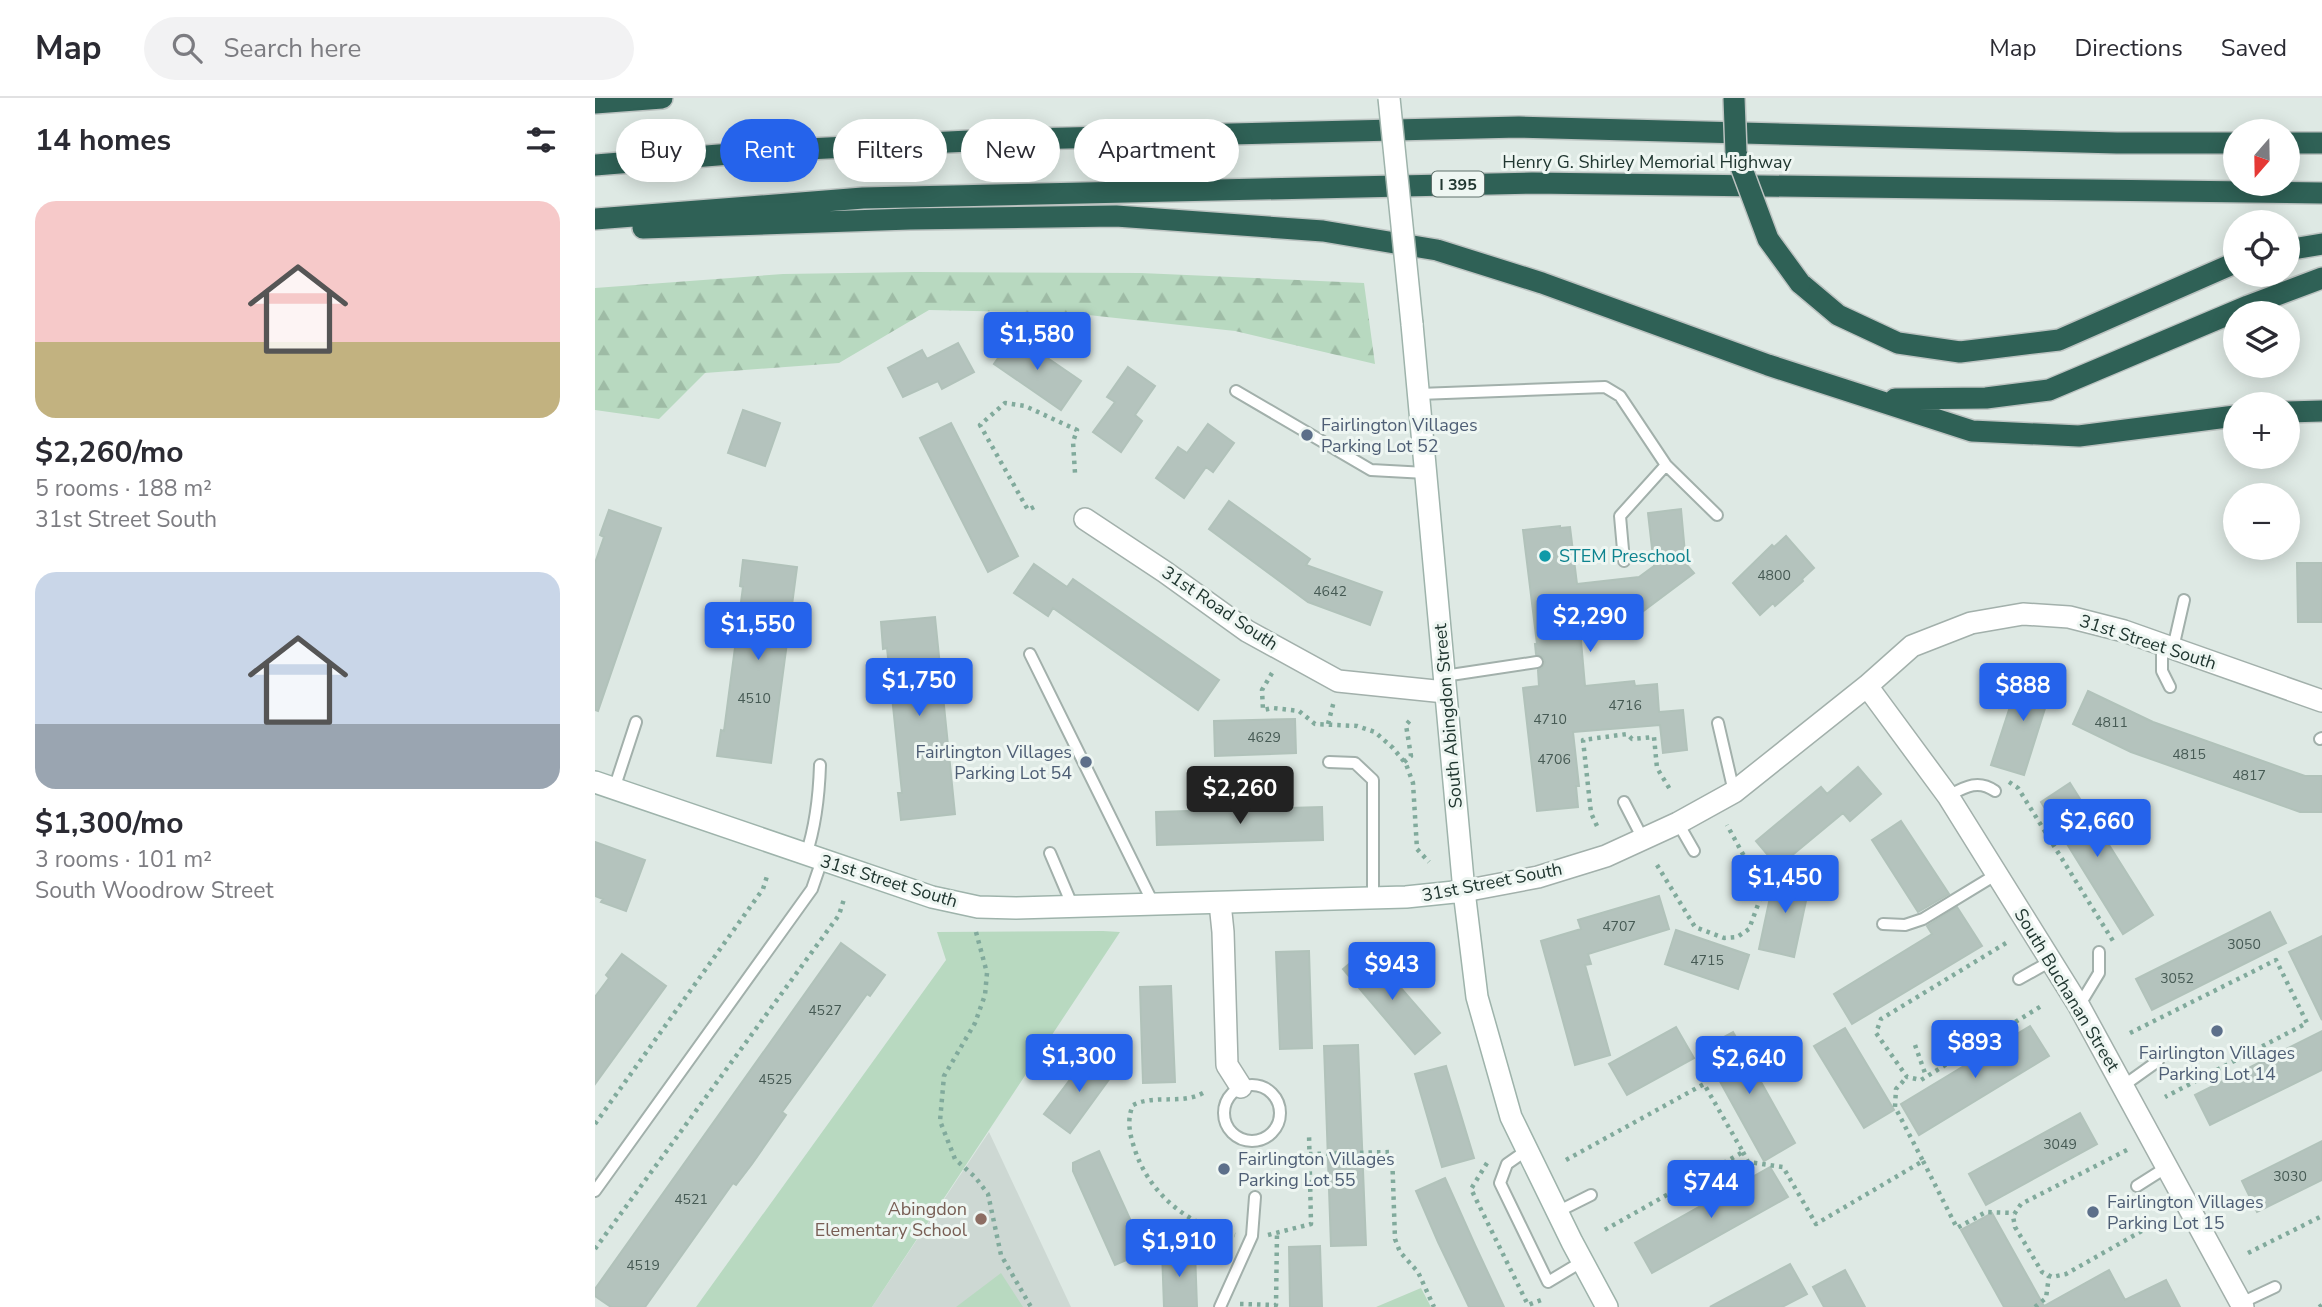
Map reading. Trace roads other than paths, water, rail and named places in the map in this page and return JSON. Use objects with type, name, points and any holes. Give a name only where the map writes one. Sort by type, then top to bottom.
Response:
[{"type":"highway","points":[[595,103],[662,98]]},
{"type":"highway","points":[[1734,98],[1736,153],[1768,239],[1800,283],[1838,315],[1898,343],[1960,352],[2059,340],[2223,268]]},
{"type":"highway","points":[[595,165],[767,151],[975,141],[1518,127],[2117,143],[2223,143]]},
{"type":"highway","points":[[2300,143],[2322,143]]},
{"type":"highway","name":"Henry G. Shirley Memorial Highway","points":[[595,219],[863,198],[1532,183],[2322,193]]},
{"type":"highway","points":[[595,229],[910,219],[1116,216],[1323,231],[1437,250],[1542,283],[1768,365],[1972,431],[2079,436],[2223,418]]},
{"type":"highway","points":[[2300,248],[2322,244]]},
{"type":"highway","points":[[1865,396],[1914,400],[1986,398],[2049,390],[2248,306],[2322,278]]},
{"type":"highway","points":[[2300,412],[2322,411]]},
{"type":"street","name":"South Abingdon Street","points":[[1389,98],[1464,891],[1477,996],[1511,1117],[1607,1307]]},
{"type":"street","name":"31st Road South","points":[[1084,519],[1165,572],[1247,631],[1338,681],[1445,684]]},
{"type":"street","name":"31st Street South","points":[[605,785],[932,897],[978,907],[1073,907],[1406,897],[1464,891],[1538,877],[1606,856],[1678,823],[1734,792],[1867,686],[1912,646],[1971,623],[2023,614],[2069,617],[2124,631],[2322,701]]},
{"type":"street","name":"South Buchanan Street","points":[[1867,686],[1948,796],[2079,1006],[2242,1305]]},
{"type":"street","points":[[1220,903],[1227,1065],[1241,1087]]},
{"type":"lane","points":[[1419,394],[1605,387],[1620,396],[1666,465],[1717,515]]},
{"type":"lane","points":[[1236,391],[1371,470],[1426,473]]},
{"type":"lane","points":[[1624,561],[1620,516],[1666,465]]},
{"type":"lane","points":[[2170,687],[2162,671],[2167,646],[2184,600]]},
{"type":"lane","points":[[1030,654],[1154,905]]},
{"type":"lane","points":[[1445,684],[1537,662]]},
{"type":"lane","points":[[605,785],[636,722]]},
{"type":"lane","points":[[1718,723],[1734,792]]},
{"type":"lane","points":[[1329,762],[1355,763],[1373,780],[1373,898]]},
{"type":"lane","points":[[595,1191],[812,889],[820,765]]},
{"type":"lane","points":[[1948,796],[1968,785],[1986,784],[1996,791]]},
{"type":"lane","points":[[1624,802],[1643,839]]},
{"type":"lane","points":[[1678,823],[1694,851]]},
{"type":"lane","points":[[1050,853],[1073,907]]},
{"type":"lane","points":[[1883,924],[1905,925],[1923,919],[1997,874]]},
{"type":"lane","points":[[2079,1006],[2099,974],[2099,952]]},
{"type":"lane","points":[[2019,979],[2051,961]]},
{"type":"lane","points":[[2123,1086],[2158,1061]]},
{"type":"lane","points":[[1250,1085],[1267,1089],[1278,1103],[1279,1121],[1269,1135],[1261,1140],[1242,1139],[1228,1127],[1225,1119],[1226,1102],[1241,1087],[1250,1085]]},
{"type":"lane","points":[[1527,1150],[1507,1164],[1500,1182],[1548,1282],[1583,1261]]},
{"type":"lane","points":[[2137,1186],[2168,1167]]},
{"type":"lane","points":[[1557,1212],[1591,1195]]},
{"type":"lane","points":[[1221,1305],[1252,1236],[1255,1197]]},
{"type":"lane","points":[[2242,1305],[2275,1287]]},
{"type":"place","name":"Fairlington Villages Parking Lot 52","points":[[1307,435]]},
{"type":"place","name":"STEM Preschool","points":[[1545,556]]},
{"type":"place","name":"Fairlington Villages Parking Lot 54","points":[[1086,762]]},
{"type":"place","name":"Fairlington Villages Parking Lot 14","points":[[2217,1031]]},
{"type":"place","name":"Fairlington Villages Parking Lot 55","points":[[1224,1169]]},
{"type":"place","name":"Fairlington Villages Parking Lot 15","points":[[2093,1212]]},
{"type":"place","name":"Abingdon Elementary School","points":[[981,1219]]}]
